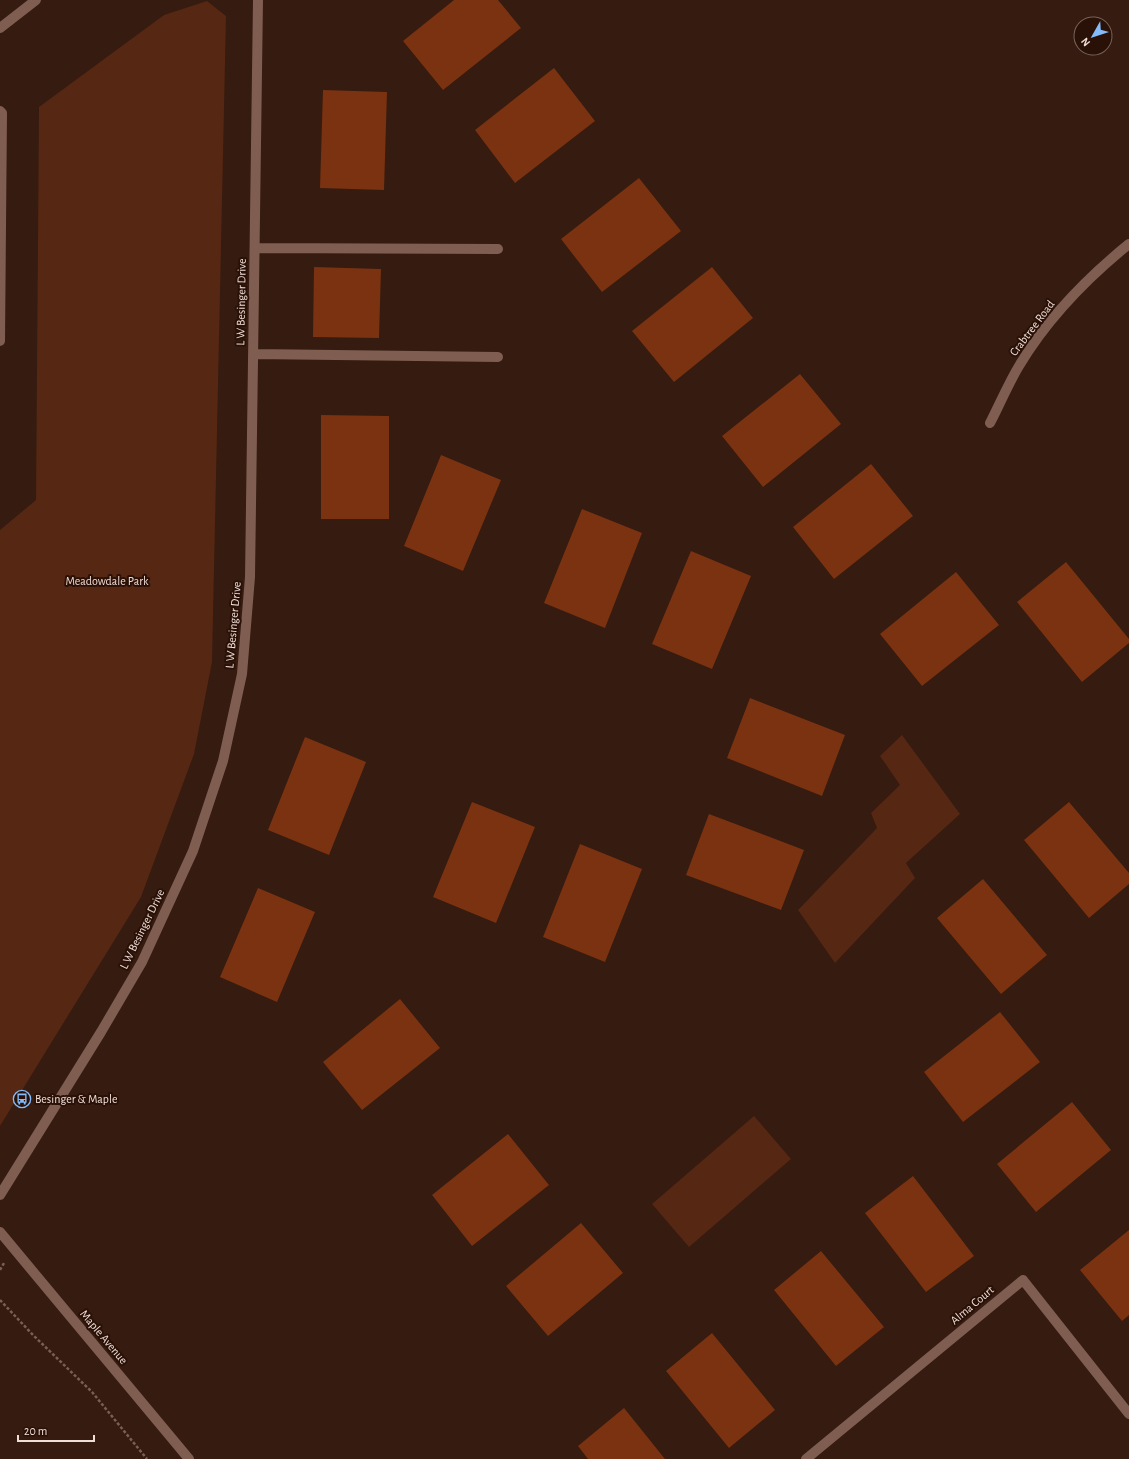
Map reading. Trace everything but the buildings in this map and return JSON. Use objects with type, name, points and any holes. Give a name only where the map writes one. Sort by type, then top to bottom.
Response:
[{"type":"street","points":[[0,28],[36,0]]},
{"type":"street","name":"L W Besinger Drive","points":[[0,1195],[101,1032],[142,962],[192,851],[223,761],[242,669],[250,577],[258,0]]},
{"type":"street","points":[[0,111],[2,113],[0,341]]},
{"type":"street","name":"Crabtree Road","points":[[990,423],[1019,366],[1052,319],[1106,263],[1129,244]]},
{"type":"street","points":[[255,248],[498,249]]},
{"type":"street","points":[[253,354],[498,357]]},
{"type":"street","name":"Maple Avenue","points":[[0,1232],[188,1459]]},
{"type":"street","name":"Alma Court","points":[[806,1459],[1023,1280],[1129,1414]]},
{"type":"path","points":[[0,1300],[33,1335],[92,1392],[147,1459]]},
{"type":"green space","name":"Meadowdale Park","points":[[207,1],[226,16],[212,662],[194,754],[141,897],[0,1126],[0,530],[36,500],[39,107],[164,15]]},
{"type":"green space","points":[[902,735],[960,814],[906,863],[915,878],[835,963],[798,910],[877,828],[871,813],[900,785],[880,756]]},
{"type":"green space","points":[[754,1116],[791,1159],[689,1247],[652,1204]]},
{"type":"place","name":"Besinger & Maple","points":[[22,1099]]}]
